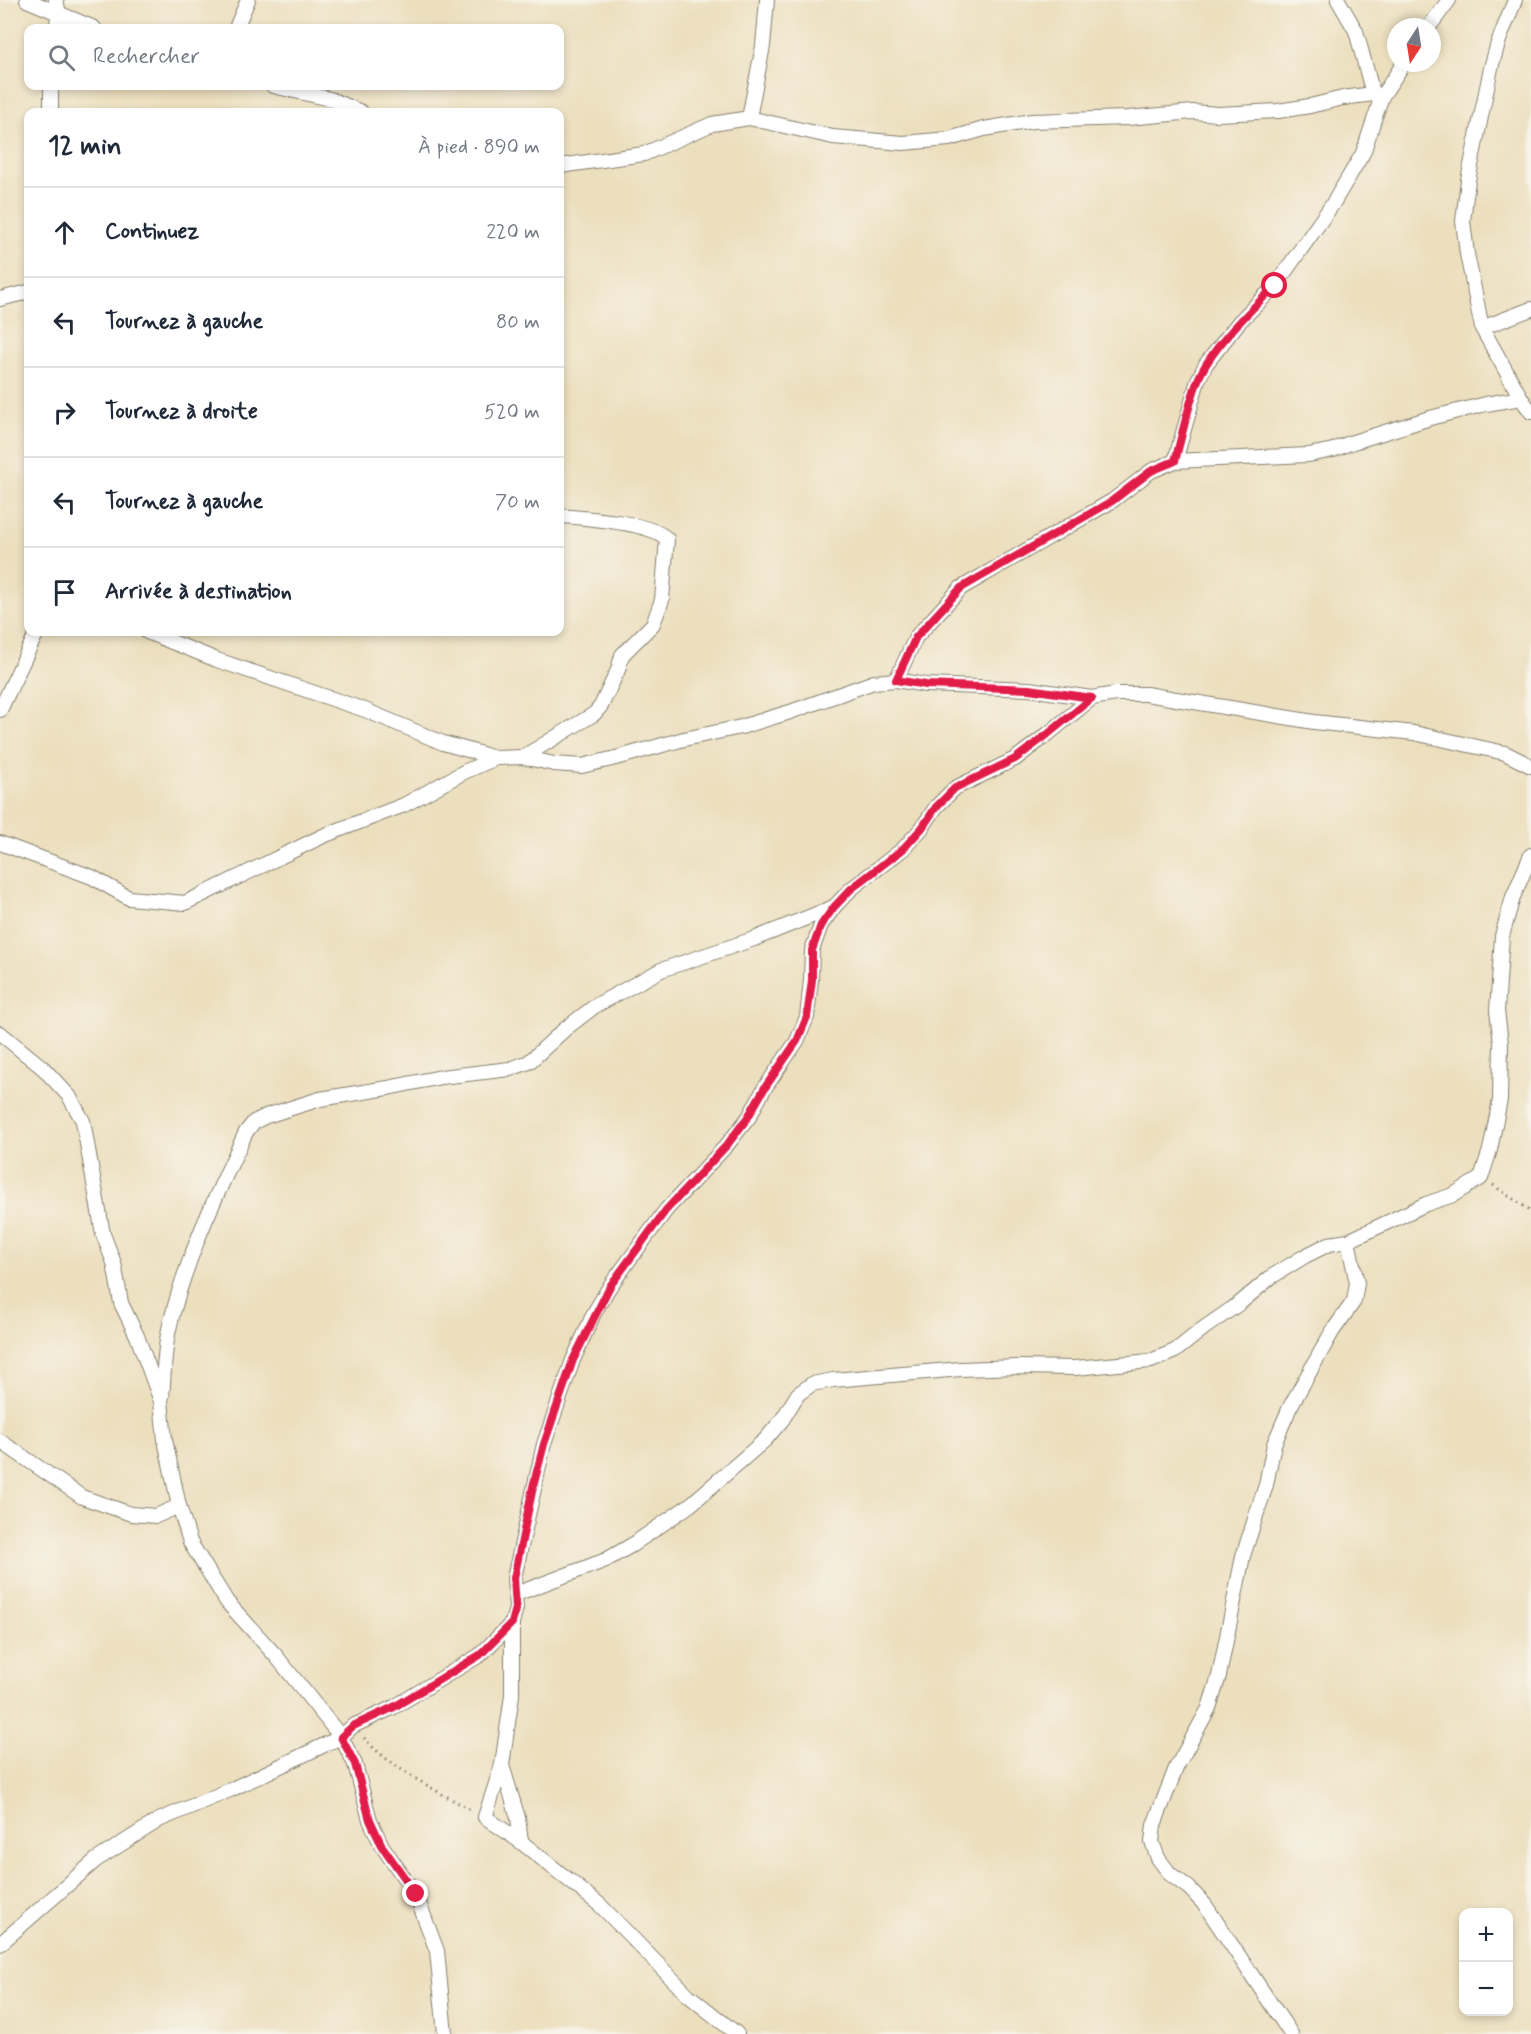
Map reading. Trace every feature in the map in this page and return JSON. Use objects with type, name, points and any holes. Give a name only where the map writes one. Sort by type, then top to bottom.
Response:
[{"type":"street","points":[[27,0],[58,21],[73,24]]},
{"type":"street","points":[[56,0],[58,21]]},
{"type":"street","points":[[238,24],[248,0]]},
{"type":"street","points":[[749,118],[763,46],[767,0]]},
{"type":"street","points":[[1338,0],[1356,31],[1378,95]]},
{"type":"street","points":[[1436,18],[1449,0]]},
{"type":"street","points":[[1515,0],[1498,43],[1487,86],[1468,180],[1463,221],[1467,254],[1482,328],[1531,412]]},
{"type":"street","points":[[1175,461],[1198,380],[1206,364],[1239,322],[1275,286],[1332,205],[1363,153],[1378,95],[1397,72]]},
{"type":"street","points":[[51,90],[51,108]]},
{"type":"street","points":[[291,90],[330,99],[351,108]]},
{"type":"street","points":[[564,165],[644,154],[712,124],[749,118],[833,137],[903,143],[949,139],[984,129],[1032,121],[1128,118],[1193,112],[1218,114],[1278,111],[1343,98],[1378,95]]},
{"type":"street","points":[[0,299],[24,293]]},
{"type":"street","points":[[1482,328],[1531,309]]},
{"type":"street","points":[[896,680],[916,637],[961,588],[1112,501],[1151,471],[1175,461],[1308,455],[1333,450],[1430,418],[1521,398]]},
{"type":"street","points":[[524,757],[594,714],[609,691],[622,655],[653,624],[662,600],[667,539],[662,534],[651,529],[564,516]]},
{"type":"street","points":[[0,710],[35,636]]},
{"type":"street","points":[[157,636],[217,660],[365,710],[444,743],[496,758],[524,757],[554,764],[582,766],[620,757],[684,739],[741,727],[874,682],[896,680],[926,685],[1029,689],[1092,698],[1116,694],[1146,694],[1314,722],[1414,733],[1505,753],[1531,766]]},
{"type":"street","points":[[737,2034],[688,1995],[600,1905],[521,1842],[485,1817],[502,1765],[512,1695],[512,1623],[516,1608],[514,1578],[533,1487],[549,1427],[573,1360],[610,1286],[666,1210],[727,1145],[797,1041],[807,1017],[812,980],[812,950],[821,925],[851,889],[903,849],[922,828],[936,807],[955,788],[1015,759],[1092,698]]},
{"type":"street","points":[[0,843],[92,877],[129,898],[185,903],[323,837],[404,805],[464,772],[496,758]]},
{"type":"street","points":[[516,1594],[606,1560],[690,1505],[765,1440],[782,1420],[798,1394],[812,1384],[833,1380],[961,1369],[1075,1368],[1151,1361],[1175,1351],[1271,1277],[1305,1256],[1329,1244],[1348,1241],[1426,1204],[1453,1195],[1481,1178],[1490,1150],[1500,1100],[1501,1043],[1497,1011],[1502,936],[1513,897],[1531,855]]},
{"type":"street","points":[[445,2034],[437,1951],[416,1894],[382,1846],[370,1820],[355,1764],[341,1737],[276,1656],[227,1602],[190,1542],[178,1506],[165,1440],[161,1401],[169,1331],[183,1277],[211,1206],[246,1132],[254,1122],[320,1099],[441,1077],[510,1069],[529,1062],[565,1029],[595,1006],[661,970],[754,939],[834,907]]},
{"type":"street","points":[[0,1033],[43,1068],[63,1089],[83,1121],[103,1234],[114,1263],[121,1303],[137,1336],[161,1401]]},
{"type":"street","points":[[1291,2034],[1205,1905],[1190,1888],[1170,1874],[1158,1858],[1152,1842],[1160,1806],[1176,1768],[1209,1708],[1219,1676],[1243,1556],[1266,1485],[1274,1443],[1290,1407],[1332,1332],[1354,1301],[1357,1283],[1348,1241]]},
{"type":"street","points":[[0,1441],[82,1497],[131,1514],[156,1516],[178,1506]]},
{"type":"street","points":[[0,1944],[96,1860],[159,1820],[230,1790],[341,1737],[353,1726],[394,1707],[480,1655],[512,1623]]},
{"type":"street","points":[[502,1765],[518,1818],[521,1842]]},
{"type":"path","points":[[1481,1178],[1531,1211]]},
{"type":"path","points":[[353,1726],[370,1745],[403,1770],[485,1817]]},
{"type":"route","points":[[416,1894],[382,1846],[370,1820],[355,1764],[341,1737],[353,1726],[394,1707],[480,1655],[512,1623],[516,1608],[514,1578],[544,1444],[573,1360],[594,1313],[610,1286],[666,1210],[727,1145],[748,1117],[797,1041],[807,1017],[812,980],[812,950],[821,925],[834,907],[851,889],[903,849],[922,828],[936,807],[955,788],[1015,759],[1092,698],[1029,689],[926,685],[896,680],[916,637],[961,588],[1112,501],[1151,471],[1175,461],[1198,380],[1206,364],[1239,322],[1275,286]]}]
